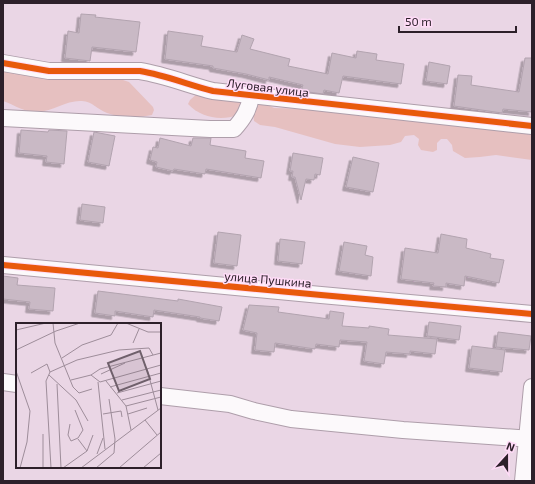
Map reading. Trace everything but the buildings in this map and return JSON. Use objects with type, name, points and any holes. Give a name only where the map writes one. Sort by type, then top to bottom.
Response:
[{"type":"street","name":"Луговая улица","points":[[3,63],[49,71],[140,71],[154,73],[213,91],[532,126]]},
{"type":"street","points":[[3,118],[234,129],[245,116],[250,105],[251,96]]},
{"type":"street","name":"улица Пушкина","points":[[3,265],[532,314]]},
{"type":"street","points":[[3,382],[16,384]]},
{"type":"street","points":[[523,481],[529,439],[532,387]]},
{"type":"street","points":[[161,396],[230,404],[291,419],[403,430],[529,439]]},
{"type":"shaded area","points":[[3,68],[50,79],[68,80],[117,78],[129,82],[153,107],[154,110],[152,115],[141,117],[124,117],[107,113],[86,101],[76,101],[49,110],[38,112],[29,111],[3,101]]},
{"type":"shaded area","points":[[198,93],[238,100],[243,106],[238,115],[232,117],[218,118],[205,115],[193,109],[188,104],[190,100]]},
{"type":"shaded area","points":[[266,104],[274,108],[314,109],[502,129],[532,135],[532,160],[496,155],[465,158],[453,151],[452,145],[447,139],[441,139],[437,143],[437,150],[433,152],[421,150],[418,145],[419,139],[414,135],[405,136],[401,142],[390,145],[360,147],[335,144],[275,127],[260,125],[254,121],[253,113],[257,105]]},
{"type":"cycle path","points":[[3,63],[49,71],[140,71],[213,91],[532,126]]},
{"type":"cycle path","points":[[3,265],[532,314]]}]
